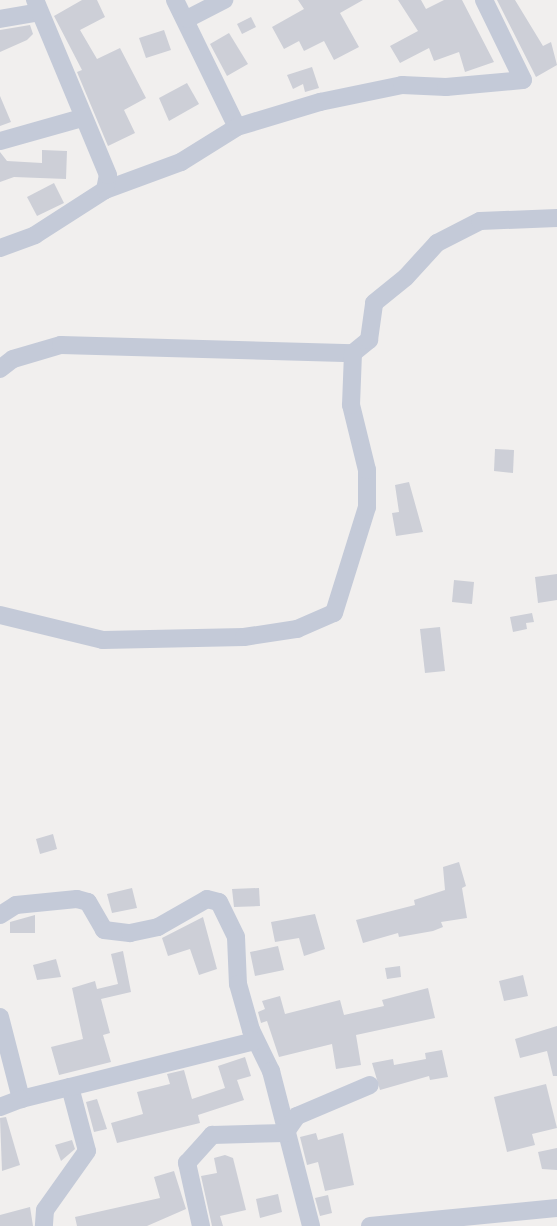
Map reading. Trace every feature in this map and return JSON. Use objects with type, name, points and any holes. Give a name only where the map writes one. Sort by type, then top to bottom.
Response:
[{"type":"street","points":[[175,0],[187,19],[237,127]]},
{"type":"street","points":[[187,19],[224,0]]},
{"type":"street","points":[[0,248],[35,235],[105,190],[181,162],[237,127],[401,85],[446,87],[523,80],[484,0]]},
{"type":"street","points":[[0,19],[37,6],[108,176],[105,190]]},
{"type":"street","points":[[0,141],[82,118]]},
{"type":"street","points":[[0,369],[13,359],[61,345],[352,353],[369,340],[374,303],[406,277],[437,243],[480,220],[557,218]]},
{"type":"street","points":[[0,615],[103,640],[244,637],[297,629],[334,613],[367,507],[367,470],[351,405],[352,353]]},
{"type":"street","points":[[0,915],[16,905],[77,900],[88,902],[104,930],[130,933],[158,927],[213,898],[230,920],[236,937],[238,984],[256,1041],[271,1071],[285,1133],[312,1226]]},
{"type":"street","points":[[0,1017],[21,1099]]},
{"type":"street","points":[[0,1107],[21,1099],[256,1041]]},
{"type":"street","points":[[285,1133],[297,1115],[370,1085]]},
{"type":"street","points":[[44,1226],[45,1210],[87,1151],[70,1087]]},
{"type":"street","points":[[201,1226],[187,1163],[212,1135],[285,1133]]},
{"type":"street","points":[[370,1226],[547,1215]]},
{"type":"building","points":[[82,0],[97,0],[105,17],[80,30],[97,59],[120,48],[146,98],[124,110],[135,133],[108,146],[77,72],[82,70],[54,16]]},
{"type":"building","points":[[298,0],[363,0],[340,13],[359,47],[334,60],[324,41],[304,51],[299,41],[284,49],[272,27],[304,9]]},
{"type":"building","points":[[398,0],[421,0],[426,9],[444,0],[462,0],[494,62],[465,72],[459,52],[434,61],[429,48],[400,63],[390,46],[418,31]]},
{"type":"building","points":[[497,0],[515,0],[543,46],[551,42],[557,65],[536,77]]},
{"type":"building","points":[[251,17],[256,27],[242,34],[237,24]]},
{"type":"building","points":[[30,25],[33,34],[27,40],[0,52],[0,30]]},
{"type":"building","points":[[164,30],[171,50],[146,58],[139,38]]},
{"type":"building","points":[[229,33],[248,64],[227,76],[210,44]]},
{"type":"building","points":[[312,67],[319,88],[305,92],[303,84],[293,89],[287,75]]},
{"type":"building","points":[[187,83],[199,104],[169,121],[159,98]]},
{"type":"building","points":[[0,96],[11,122],[0,126]]},
{"type":"building","points":[[42,150],[67,151],[66,179],[14,177],[0,182],[0,152],[7,161],[42,163]]},
{"type":"building","points":[[54,183],[64,203],[37,216],[27,197]]},
{"type":"building","points":[[495,449],[514,450],[513,473],[494,471]]},
{"type":"building","points":[[409,482],[423,532],[396,536],[392,513],[399,512],[395,485]]},
{"type":"building","points":[[557,574],[557,600],[538,603],[535,577]]},
{"type":"building","points":[[454,580],[474,582],[472,604],[452,602]]},
{"type":"building","points":[[532,613],[534,622],[526,623],[527,629],[513,632],[510,617]]},
{"type":"building","points":[[440,627],[445,671],[425,673],[420,629]]},
{"type":"building","points":[[53,834],[57,849],[40,854],[36,839]]},
{"type":"building","points":[[459,862],[466,886],[462,888],[467,918],[441,922],[443,927],[433,931],[399,937],[398,933],[363,943],[356,920],[415,905],[414,900],[445,890],[443,867]]},
{"type":"building","points":[[132,888],[137,908],[112,913],[107,894]]},
{"type":"building","points":[[259,888],[260,906],[234,907],[232,889]]},
{"type":"building","points":[[315,914],[325,949],[304,956],[299,938],[275,942],[271,922]]},
{"type":"building","points":[[35,915],[35,933],[10,933],[10,922]]},
{"type":"building","points":[[203,917],[217,969],[199,975],[190,949],[168,956],[162,938]]},
{"type":"building","points":[[278,946],[284,970],[255,976],[250,952]]},
{"type":"building","points":[[123,951],[131,992],[101,999],[110,1033],[103,1035],[111,1062],[59,1075],[51,1047],[83,1039],[72,988],[95,981],[97,989],[118,984],[111,954]]},
{"type":"building","points":[[56,959],[61,977],[37,980],[33,965]]},
{"type":"building","points":[[400,966],[401,977],[387,979],[385,968]]},
{"type":"building","points":[[523,975],[528,996],[504,1001],[499,981]]},
{"type":"building","points":[[428,988],[435,1018],[356,1035],[361,1065],[336,1069],[332,1044],[279,1057],[267,1021],[261,1023],[258,1012],[265,1009],[262,1001],[280,996],[285,1014],[340,1000],[344,1015],[384,1006],[382,1000]]},
{"type":"building","points":[[557,1026],[557,1076],[553,1076],[547,1051],[520,1058],[515,1039]]},
{"type":"building","points":[[442,1050],[448,1077],[430,1080],[429,1076],[380,1090],[372,1063],[393,1059],[394,1065],[426,1059],[425,1053]]},
{"type":"building","points":[[245,1057],[251,1076],[237,1080],[244,1100],[198,1115],[200,1123],[117,1143],[111,1123],[143,1114],[137,1092],[170,1084],[167,1074],[184,1070],[192,1099],[225,1088],[218,1066]]},
{"type":"building","points":[[546,1084],[557,1128],[532,1134],[535,1145],[507,1152],[494,1097]]},
{"type":"building","points":[[97,1099],[107,1129],[94,1132],[86,1102]]},
{"type":"building","points":[[6,1117],[20,1165],[2,1171],[0,1118]]},
{"type":"building","points":[[316,1133],[318,1140],[343,1133],[354,1185],[325,1191],[318,1162],[307,1165],[300,1137]]},
{"type":"building","points":[[72,1140],[75,1149],[61,1161],[55,1145]]},
{"type":"building","points":[[557,1148],[557,1170],[542,1169],[538,1152]]},
{"type":"building","points":[[225,1155],[233,1158],[246,1210],[220,1216],[223,1226],[212,1226],[201,1176],[217,1173],[214,1158]]},
{"type":"building","points":[[174,1171],[186,1209],[147,1226],[77,1226],[75,1217],[160,1198],[154,1177]]},
{"type":"building","points":[[278,1194],[282,1212],[260,1218],[256,1199]]},
{"type":"building","points":[[328,1195],[332,1213],[320,1216],[315,1198]]},
{"type":"building","points":[[30,1207],[33,1226],[0,1226],[0,1215]]}]
